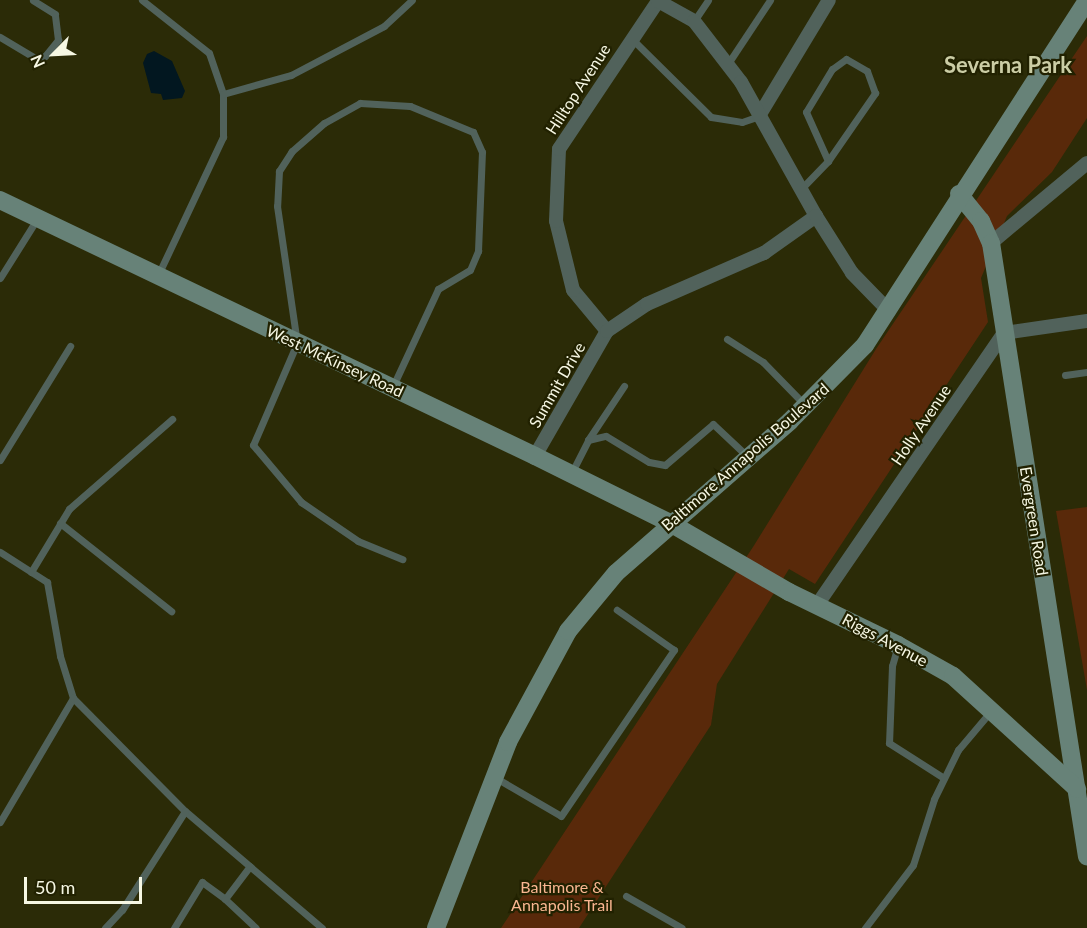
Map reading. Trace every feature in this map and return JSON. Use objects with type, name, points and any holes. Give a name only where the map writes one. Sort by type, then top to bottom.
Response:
[{"type":"street","name":"Hilltop Avenue","points":[[607,331],[573,290],[556,221],[559,149],[658,0],[694,21],[728,65],[800,190],[852,273],[889,311]]},
{"type":"street","points":[[759,116],[829,0]]},
{"type":"street","name":"Baltimore Annapolis Boulevard","points":[[436,928],[494,777],[535,688],[568,631],[616,573],[806,405],[865,345],[889,311],[959,194],[1087,0]]},
{"type":"street","points":[[991,243],[1087,163]]},
{"type":"street","name":"Evergreen Road","points":[[959,194],[981,221],[991,243],[1004,333],[1082,791],[1087,857]]},
{"type":"street","name":"West McKinsey Road","points":[[0,200],[670,523]]},
{"type":"street","points":[[607,331],[647,304],[764,253],[816,216]]},
{"type":"street","points":[[1004,333],[1087,321]]},
{"type":"street","name":"Summit Drive","points":[[535,456],[607,331]]},
{"type":"street","name":"Holly Avenue","points":[[817,605],[1004,333]]},
{"type":"street","name":"Riggs Avenue","points":[[670,523],[725,557],[898,645],[953,676],[1082,791]]},
{"type":"lane","points":[[0,37],[35,58],[45,56],[58,40],[55,14],[33,0]]},
{"type":"lane","points":[[142,0],[209,53],[222,94],[223,136],[157,277]]},
{"type":"lane","points":[[222,94],[291,75],[384,26],[412,0]]},
{"type":"lane","points":[[694,21],[708,0]]},
{"type":"lane","points":[[728,65],[770,0]]},
{"type":"lane","points":[[631,38],[711,117],[742,122],[759,116]]},
{"type":"lane","points":[[800,190],[828,161],[874,93],[867,71],[846,59],[832,69],[806,112],[828,161]]},
{"type":"lane","points":[[392,388],[438,289],[470,270],[478,251],[482,152],[473,132],[411,106],[360,103],[324,123],[292,152],[279,171],[277,206],[297,343],[253,445],[301,502],[358,541],[402,559]]},
{"type":"lane","points":[[0,278],[37,218]]},
{"type":"lane","points":[[727,339],[763,362],[806,405]]},
{"type":"lane","points":[[0,460],[70,346]]},
{"type":"lane","points":[[1065,375],[1087,372]]},
{"type":"lane","points":[[571,474],[588,440],[624,386]]},
{"type":"lane","points":[[31,572],[69,509],[172,419]]},
{"type":"lane","points":[[588,440],[606,436],[649,462],[664,465],[713,424],[748,457]]},
{"type":"lane","points":[[60,523],[171,611]]},
{"type":"lane","points":[[0,552],[47,582],[60,656],[74,698],[185,811],[322,928]]},
{"type":"lane","points":[[494,777],[561,816],[674,650],[616,610]]},
{"type":"lane","points":[[898,645],[892,666],[888,743],[944,778]]},
{"type":"lane","points":[[0,822],[74,698]]},
{"type":"lane","points":[[866,928],[913,865],[944,778],[958,750],[993,710]]},
{"type":"lane","points":[[105,928],[122,910],[185,811]]},
{"type":"lane","points":[[225,899],[250,866]]},
{"type":"lane","points":[[174,928],[202,882],[225,899],[256,928]]},
{"type":"lane","points":[[626,896],[682,928]]},
{"type":"green space","name":"Baltimore & Annapolis Trail","points":[[1087,36],[1087,118],[1052,172],[1007,216],[981,278],[988,322],[815,584],[789,569],[717,684],[711,725],[579,928],[501,928],[753,547],[876,349]]},
{"type":"green space","points":[[1087,507],[1087,690],[1056,511]]},
{"type":"water","points":[[154,51],[172,61],[185,91],[182,98],[163,100],[161,94],[151,93],[143,63],[147,54]]},
{"type":"district","name":"Severna Park","points":[[1008,65]]}]
